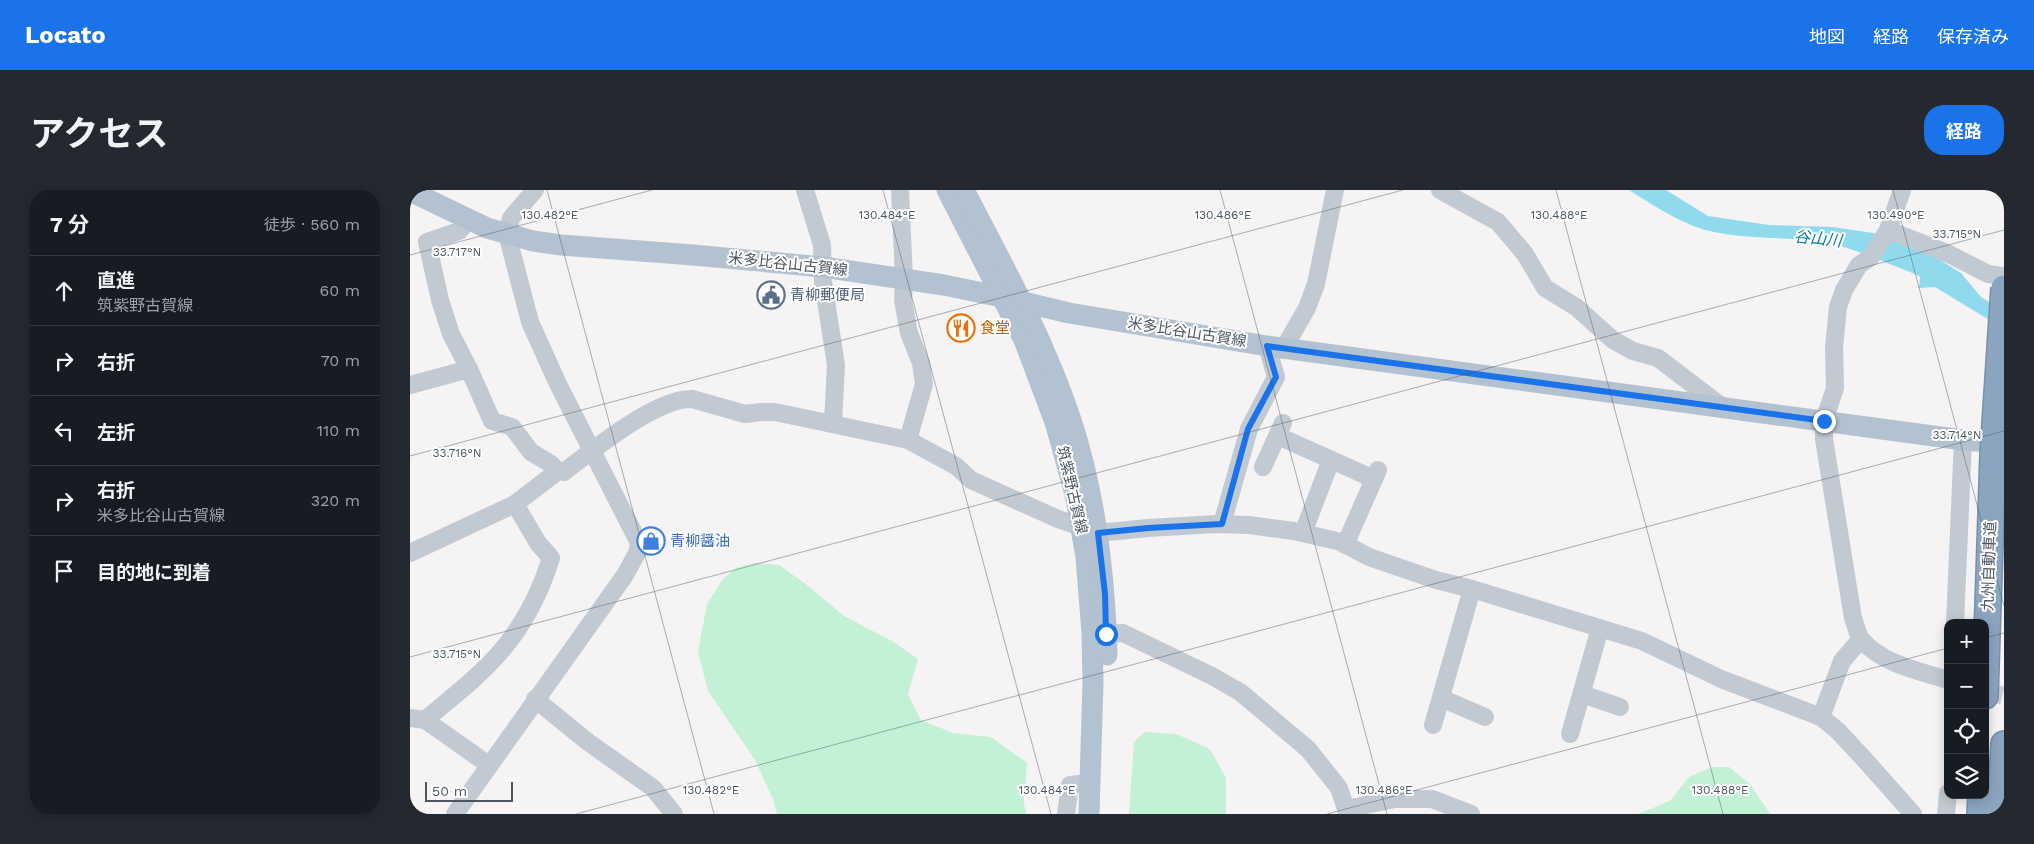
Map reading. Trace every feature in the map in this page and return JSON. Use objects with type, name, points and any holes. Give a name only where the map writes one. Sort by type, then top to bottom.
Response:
[{"type":"highway","name":"九州自動車道","points":[[1987,664],[1999,448],[2004,288]]},
{"type":"highway","points":[[2000,814],[2004,744]]},
{"type":"highway","points":[[1980,814],[1981,799]]},
{"type":"main road","name":"米多比谷山古賀線","points":[[410,190],[469,220],[507,234],[562,245],[713,256],[823,267],[944,285],[1069,313],[1276,347],[1721,406],[1963,440],[1999,448]]},
{"type":"main road","name":"筑紫野古賀線","points":[[947,190],[980,253],[1044,350],[1076,436],[1090,494],[1090,592],[1093,684],[1089,814]]},
{"type":"main road","name":"筑紫野古賀線","points":[[964,190],[1012,300],[1024,340],[1055,422],[1090,531],[1105,594],[1107,684],[1104,814]]},
{"type":"main road","points":[[944,285],[968,277],[976,270],[980,253]]},
{"type":"main road","points":[[1044,350],[1046,336],[1051,326],[1058,317],[1069,313]]},
{"type":"street","points":[[457,813],[535,699],[624,575],[637,553],[639,543],[558,384],[530,322],[507,234],[510,218],[535,190]]},
{"type":"street","points":[[805,190],[822,245],[823,282],[836,365],[833,424]]},
{"type":"street","points":[[900,190],[904,279],[903,300],[908,325],[922,364],[924,384],[908,440]]},
{"type":"street","points":[[1222,524],[1248,429],[1276,377],[1276,347],[1307,308],[1316,284],[1335,190]]},
{"type":"street","points":[[1440,190],[1498,222],[1525,254],[1545,288],[1576,307],[1613,340],[1633,351],[1658,358],[1721,406]]},
{"type":"street","points":[[1902,190],[1888,232],[1871,257],[1859,265],[1844,290],[1838,307],[1834,347],[1835,388],[1824,421],[1824,439],[1853,618],[1860,639],[1874,652],[1893,662],[1944,679]]},
{"type":"street","points":[[469,220],[459,231],[427,242],[440,300],[451,334],[469,368],[492,421],[512,426],[531,452],[551,464],[558,472]]},
{"type":"street","points":[[1888,232],[1949,254],[1988,274],[2004,276]]},
{"type":"street","points":[[410,385],[469,368]]},
{"type":"street","points":[[410,552],[515,504],[558,472],[564,472],[592,450],[638,419],[685,399],[692,399],[745,414],[775,412],[908,440],[956,466],[971,480],[1090,531],[1249,524],[1303,533],[1345,544],[1369,557],[1436,580],[1472,589],[1642,641],[1721,679],[1821,717],[1865,760],[1913,814]]},
{"type":"street","points":[[1263,467],[1281,429],[1331,460],[1376,474],[1345,544]]},
{"type":"street","points":[[1955,619],[1963,440]]},
{"type":"street","points":[[1303,533],[1331,460]]},
{"type":"street","points":[[489,765],[417,719],[466,684],[502,651],[519,627],[547,571],[551,558],[538,543],[515,504]]},
{"type":"street","points":[[1433,725],[1472,589]]},
{"type":"street","points":[[1570,734],[1600,628]]},
{"type":"street","points":[[1106,634],[1123,633],[1212,676],[1240,692],[1308,748],[1339,788],[1346,809],[1395,799],[1432,799],[1471,814]]},
{"type":"street","points":[[1821,717],[1842,661],[1860,639]]},
{"type":"street","points":[[1582,694],[1620,707]]},
{"type":"street","points":[[1441,698],[1485,717]]},
{"type":"street","points":[[535,699],[588,742],[653,788],[674,814]]},
{"type":"street","points":[[1066,814],[1070,785],[1090,783]]},
{"type":"street","points":[[1946,814],[1947,799]]},
{"type":"green space","points":[[754,563],[779,565],[807,585],[844,616],[892,641],[918,659],[908,694],[921,720],[953,733],[991,737],[1027,763],[1024,803],[1026,814],[777,814],[773,799],[755,760],[708,691],[698,652],[707,604],[723,579],[736,568]]},
{"type":"green space","points":[[1145,732],[1176,734],[1210,749],[1226,778],[1226,814],[1129,814],[1134,742]]},
{"type":"green space","points":[[1712,767],[1729,767],[1750,784],[1770,814],[1638,814],[1670,801],[1689,777]]},
{"type":"water","name":"谷山川","points":[[1629,190],[1666,190],[1708,216],[1769,225],[1833,227],[1873,233],[1924,250],[1961,273],[1981,297],[2004,311],[2004,329],[1935,287],[1919,288],[1920,277],[1915,274],[1867,255],[1830,243],[1740,236],[1703,229],[1670,215]]},
{"type":"tunnel","points":[[1989,692],[2004,696]]},
{"type":"place","name":"青柳郵便局","points":[[771,295]]},
{"type":"place","name":"食堂","points":[[961,328]]},
{"type":"place","name":"青柳醤油","points":[[651,541]]},
{"type":"route","points":[[1106,634],[1105,594],[1098,533],[1222,524],[1248,429],[1276,377],[1267,346],[1824,421]]}]
